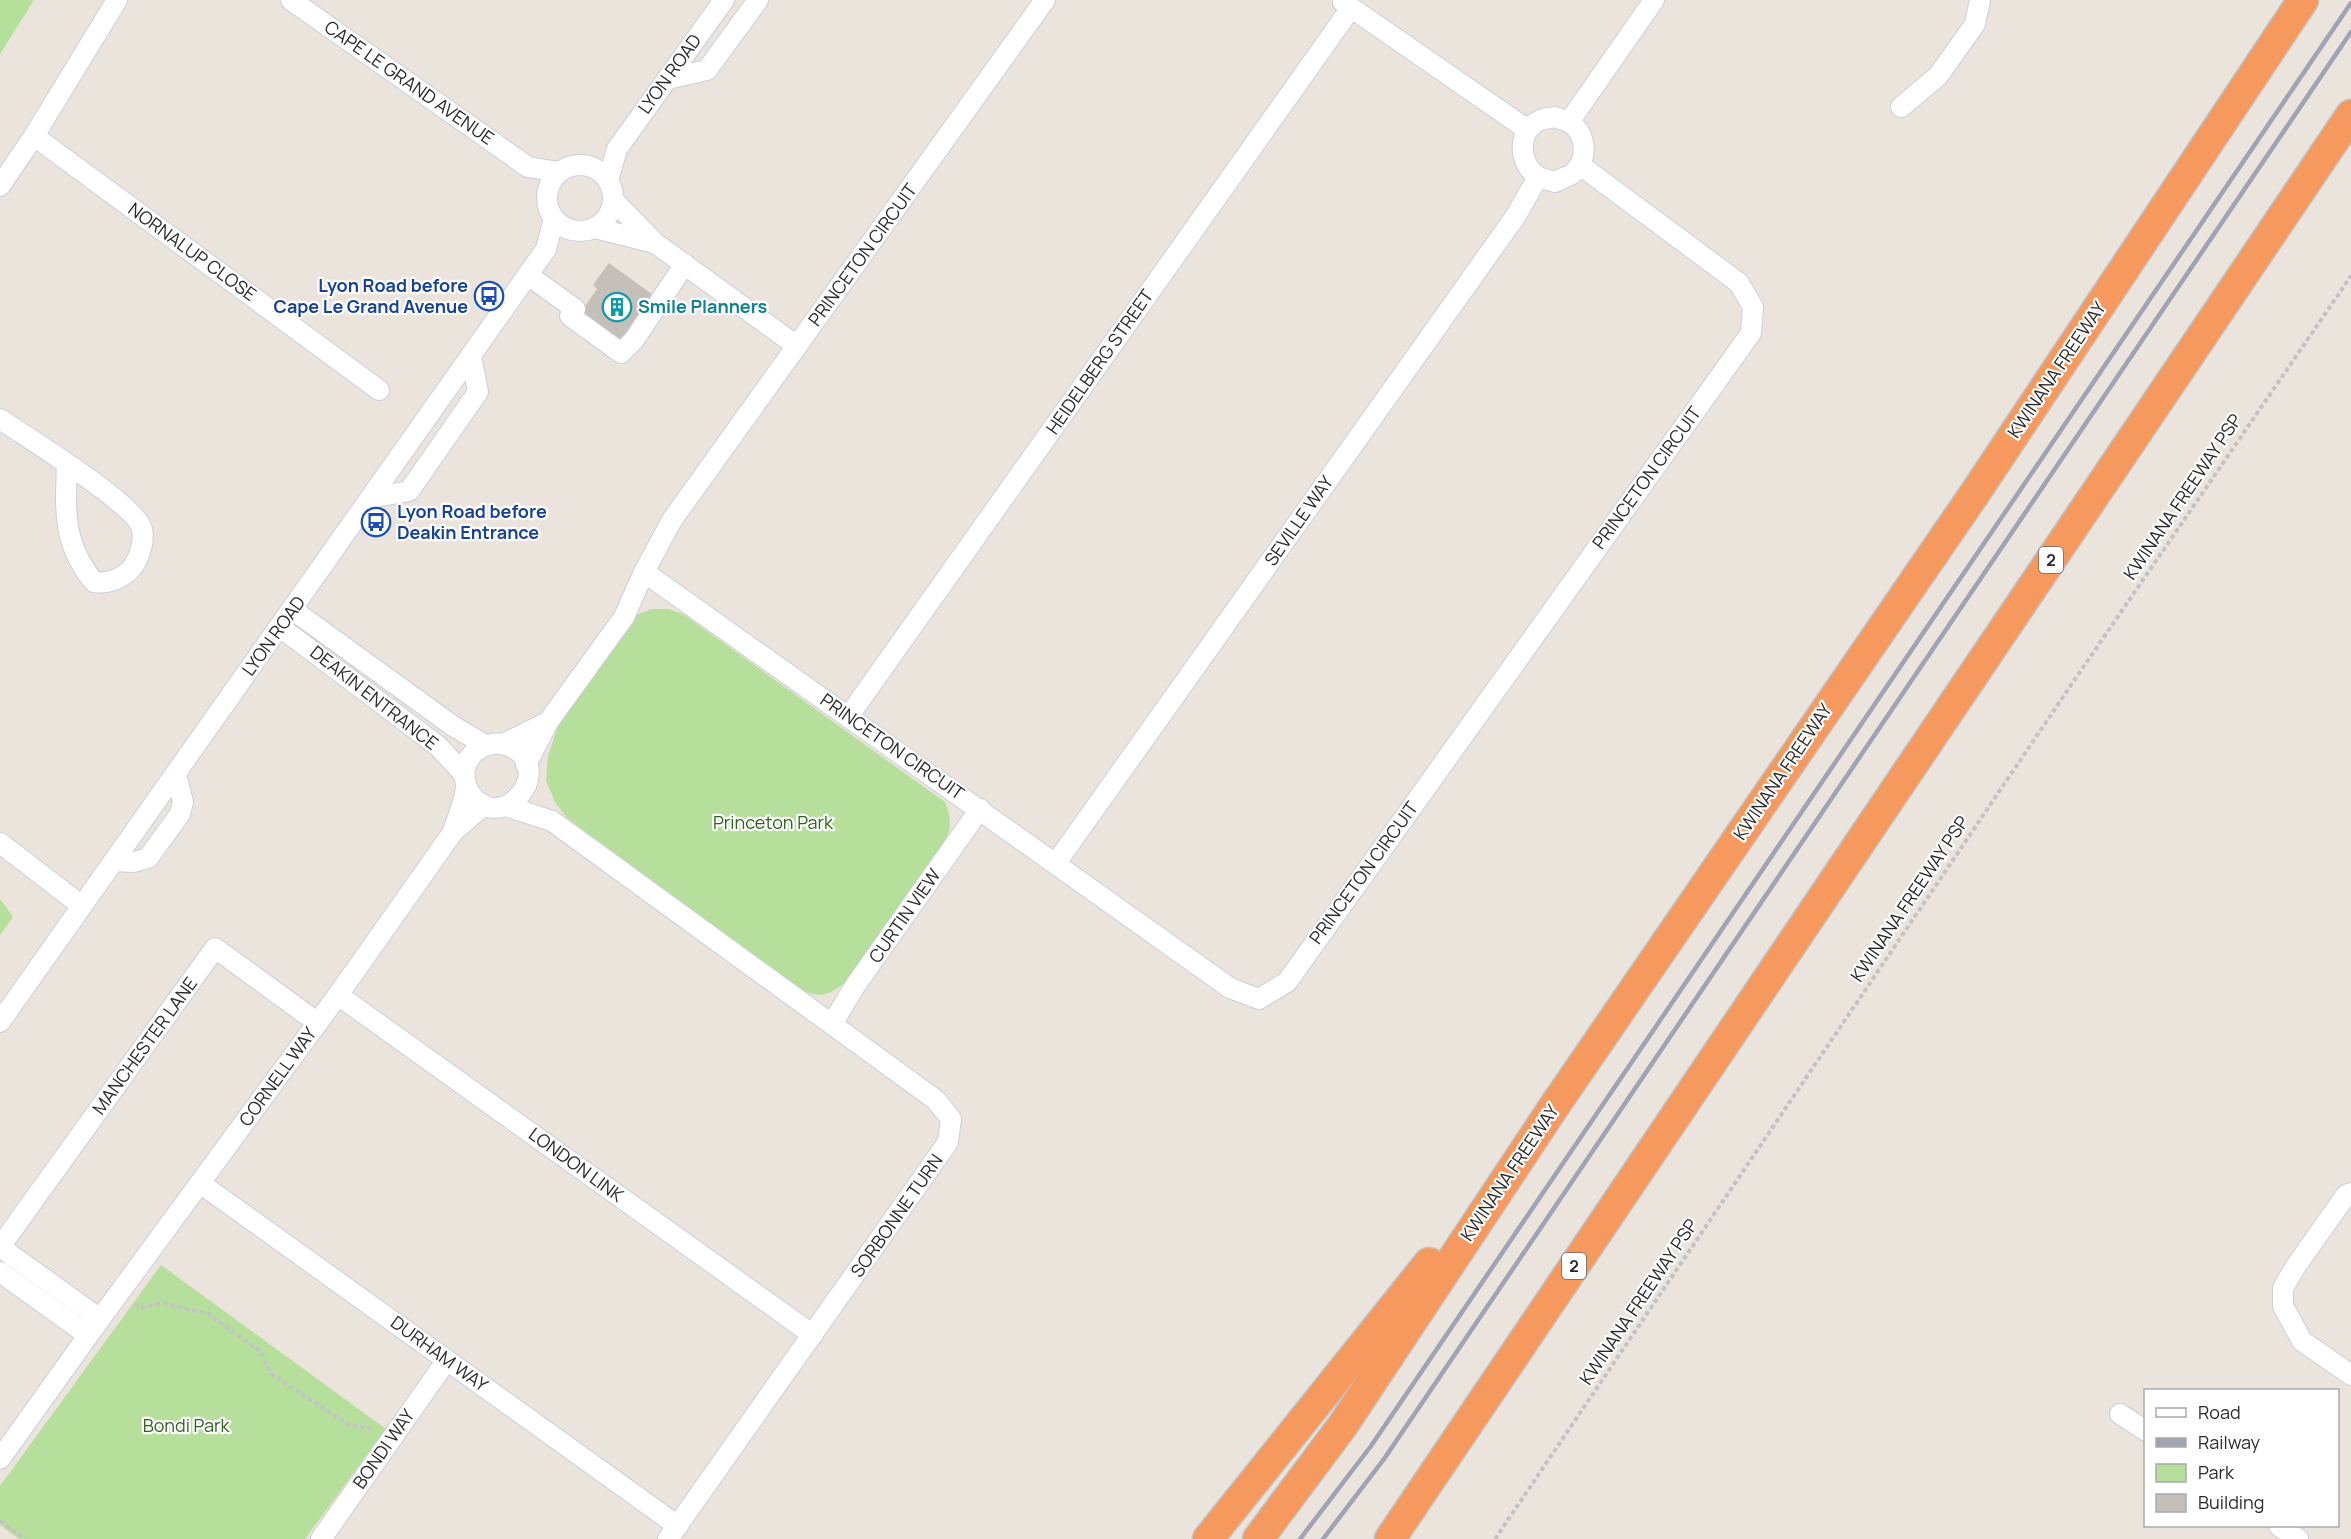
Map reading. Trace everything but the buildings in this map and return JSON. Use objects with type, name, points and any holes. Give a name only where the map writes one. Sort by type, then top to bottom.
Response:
[{"type":"highway","name":"KWINANA FREEWAY","points":[[1258,1539],[1343,1425],[1555,1105],[1975,493],[2303,0]]},
{"type":"highway","name":"2","points":[[1393,1536],[2351,115]]},
{"type":"highway","points":[[1208,1539],[1555,1105]]},
{"type":"street","points":[[0,186],[34,136],[117,0]]},
{"type":"street","name":"CAPE LE GRAND AVENUE","points":[[291,0],[528,166],[559,172]]},
{"type":"street","name":"LYON ROAD","points":[[608,180],[616,149],[724,0]]},
{"type":"street","points":[[667,80],[706,70],[758,0]]},
{"type":"street","name":"PRINCETON CIRCUIT","points":[[526,765],[548,722],[624,617],[644,572],[672,520],[1045,0]]},
{"type":"street","points":[[1569,122],[1654,0]]},
{"type":"street","points":[[1901,107],[1938,76],[1975,24],[1980,0]]},
{"type":"street","points":[[1346,4],[1528,130]]},
{"type":"street","name":"HEIDELBERG STREET","points":[[848,717],[1346,4]]},
{"type":"street","points":[[1555,117],[1569,122],[1580,132],[1585,148],[1580,165],[1571,175],[1555,182],[1538,177],[1526,165],[1521,146],[1528,130],[1539,120],[1555,117]]},
{"type":"street","name":"NORNALUP CLOSE","points":[[34,136],[379,390]]},
{"type":"street","name":"LYON ROAD","points":[[580,165],[616,149]]},
{"type":"street","points":[[580,165],[591,166],[601,172],[613,190],[614,201],[605,221],[595,228],[573,231],[562,226],[555,219],[547,200],[552,180],[559,172],[580,165]]},
{"type":"street","name":"PRINCETON CIRCUIT","points":[[644,572],[1230,988],[1259,999],[1287,982],[1751,333],[1753,307],[1739,283],[1580,165]]},
{"type":"street","name":"CAPE LE GRAND AVENUE","points":[[528,166],[547,200]]},
{"type":"street","name":"SEVILLE WAY","points":[[1056,863],[1515,217],[1538,177]]},
{"type":"street","points":[[614,201],[655,243],[797,346]]},
{"type":"street","name":"LYON ROAD","points":[[0,1022],[546,249],[555,219]]},
{"type":"street","points":[[595,228],[655,243]]},
{"type":"street","name":"LYON ROAD","points":[[546,249],[573,231]]},
{"type":"street","points":[[528,275],[575,309],[570,316],[621,353],[634,340],[685,264]]},
{"type":"street","points":[[371,498],[408,492],[478,392],[471,356]]},
{"type":"street","points":[[0,419],[67,465],[129,512],[142,528],[142,541],[133,568],[113,581],[94,582],[81,566],[69,539],[65,511],[67,465]]},
{"type":"street","name":"DEAKIN ENTRANCE","points":[[292,610],[453,726],[494,745]]},
{"type":"street","name":"DEAKIN ENTRANCE","points":[[280,627],[438,746],[465,780]]},
{"type":"street","name":"PRINCETON CIRCUIT","points":[[494,745],[548,722]]},
{"type":"street","points":[[494,745],[517,752],[526,765],[528,775],[527,785],[516,800],[506,806],[484,805],[473,798],[465,780],[470,757],[494,745]]},
{"type":"street","points":[[114,861],[134,862],[148,858],[180,814],[183,802],[176,774]]},
{"type":"street","name":"CORNELL WAY","points":[[453,832],[465,780]]},
{"type":"street","name":"SORBONNE TURN","points":[[527,785],[552,822]]},
{"type":"street","name":"CORNELL WAY","points":[[0,1459],[88,1335],[318,1023],[453,832],[484,805]]},
{"type":"street","name":"SORBONNE TURN","points":[[506,806],[552,822],[936,1100],[951,1119],[948,1142],[673,1532]]},
{"type":"street","name":"CURTIN VIEW","points":[[832,1024],[855,986],[980,809]]},
{"type":"street","points":[[0,843],[82,906]]},
{"type":"street","name":"MANCHESTER LANE","points":[[0,1247],[215,948],[318,1023]]},
{"type":"street","name":"LONDON LINK","points":[[338,995],[813,1335]]},
{"type":"street","name":"DURHAM WAY","points":[[201,1184],[447,1360],[673,1532]]},
{"type":"street","points":[[2351,1193],[2346,1196],[2283,1288],[2283,1306],[2302,1341],[2351,1375]]},
{"type":"street","points":[[0,1247],[100,1319]]},
{"type":"street","points":[[0,1272],[88,1335]]},
{"type":"street","name":"BONDI WAY","points":[[321,1539],[447,1360]]},
{"type":"street","points":[[2120,1414],[2144,1430]]},
{"type":"street","points":[[2280,1527],[2298,1539]]},
{"type":"path","name":"KWINANA FREEWAY PSP","points":[[1495,1539],[2062,698],[2351,276]]},
{"type":"path","points":[[135,1304],[140,1308],[163,1303],[208,1314],[261,1352],[271,1374],[349,1425],[375,1429]]},
{"type":"path","points":[[0,1521],[26,1539]]},
{"type":"green space","points":[[0,0],[34,0],[0,54]]},
{"type":"green space","name":"Princeton Park","points":[[652,609],[668,609],[683,614],[945,802],[950,822],[945,841],[848,980],[830,992],[819,995],[799,988],[567,818],[555,802],[546,780],[548,756],[560,720],[636,615]]},
{"type":"green space","points":[[0,899],[13,917],[0,935]]},
{"type":"green space","name":"Bondi Park","points":[[161,1265],[386,1429],[305,1539],[19,1539],[0,1525],[0,1486]]},
{"type":"railway","points":[[1300,1539],[1371,1446],[2351,3]]},
{"type":"railway","points":[[1323,1539],[1384,1459],[2351,32]]},
{"type":"place","name":"Lyon Road before Cape Le Grand Avenue","points":[[489,296]]},
{"type":"place","name":"Smile Planners","points":[[617,307]]},
{"type":"place","name":"Lyon Road before Deakin Entrance","points":[[376,522]]}]
